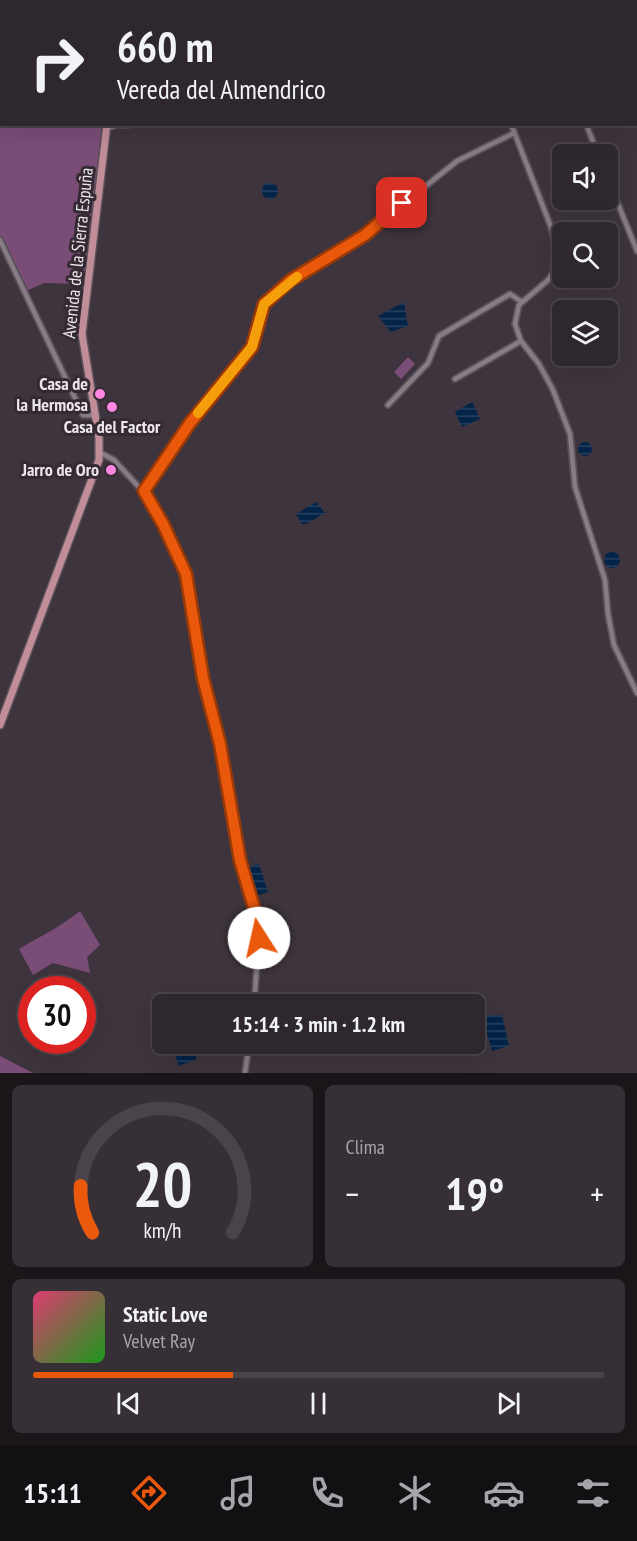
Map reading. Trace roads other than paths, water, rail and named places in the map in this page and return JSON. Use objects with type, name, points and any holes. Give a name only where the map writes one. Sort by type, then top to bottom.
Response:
[{"type":"main road","name":"Avenida de la Sierra Espuña","points":[[0,724],[103,454],[93,415],[82,328],[106,126]]},
{"type":"street","points":[[512,126],[551,227],[558,256],[556,266],[548,280],[522,302],[515,319],[520,341],[545,376],[570,434],[575,486],[605,580],[614,645],[637,693]]},
{"type":"street","points":[[587,126],[594,144]]},
{"type":"street","points":[[144,491],[190,423],[252,347],[264,304],[291,280],[365,235],[457,161],[514,133]]},
{"type":"street","points":[[618,204],[637,251]]},
{"type":"street","points":[[0,240],[83,415],[93,415]]},
{"type":"street","points":[[388,405],[428,363],[442,333],[510,294],[522,302]]},
{"type":"street","points":[[455,379],[520,341]]},
{"type":"street","points":[[103,454],[144,491],[163,524],[188,581],[203,678],[220,744],[240,860],[257,918],[259,938],[255,994]]},
{"type":"street","points":[[245,1073],[248,1054]]},
{"type":"water","points":[[270,183],[276,185],[278,191],[276,197],[270,199],[264,197],[262,191],[264,185]]},
{"type":"water","points":[[404,302],[408,326],[391,332],[378,316]]},
{"type":"water","points":[[473,403],[480,419],[462,427],[455,412]]},
{"type":"water","points":[[582,442],[588,442],[592,449],[588,456],[582,456],[578,452],[578,446]]},
{"type":"water","points":[[316,502],[325,513],[302,524],[296,514]]},
{"type":"water","points":[[609,552],[615,552],[620,560],[618,566],[609,568],[604,563],[604,557]]},
{"type":"water","points":[[259,864],[268,892],[256,896],[247,868]]},
{"type":"water","points":[[502,1015],[509,1046],[492,1051],[485,1026],[485,1016]]},
{"type":"water","points":[[175,1054],[195,1054],[197,1059],[179,1066]]},
{"type":"place","name":"Casa de la Hermosa","points":[[100,394]]},
{"type":"place","name":"Casa del Factor","points":[[112,407]]},
{"type":"place","name":"Jarro de Oro","points":[[111,470]]}]
